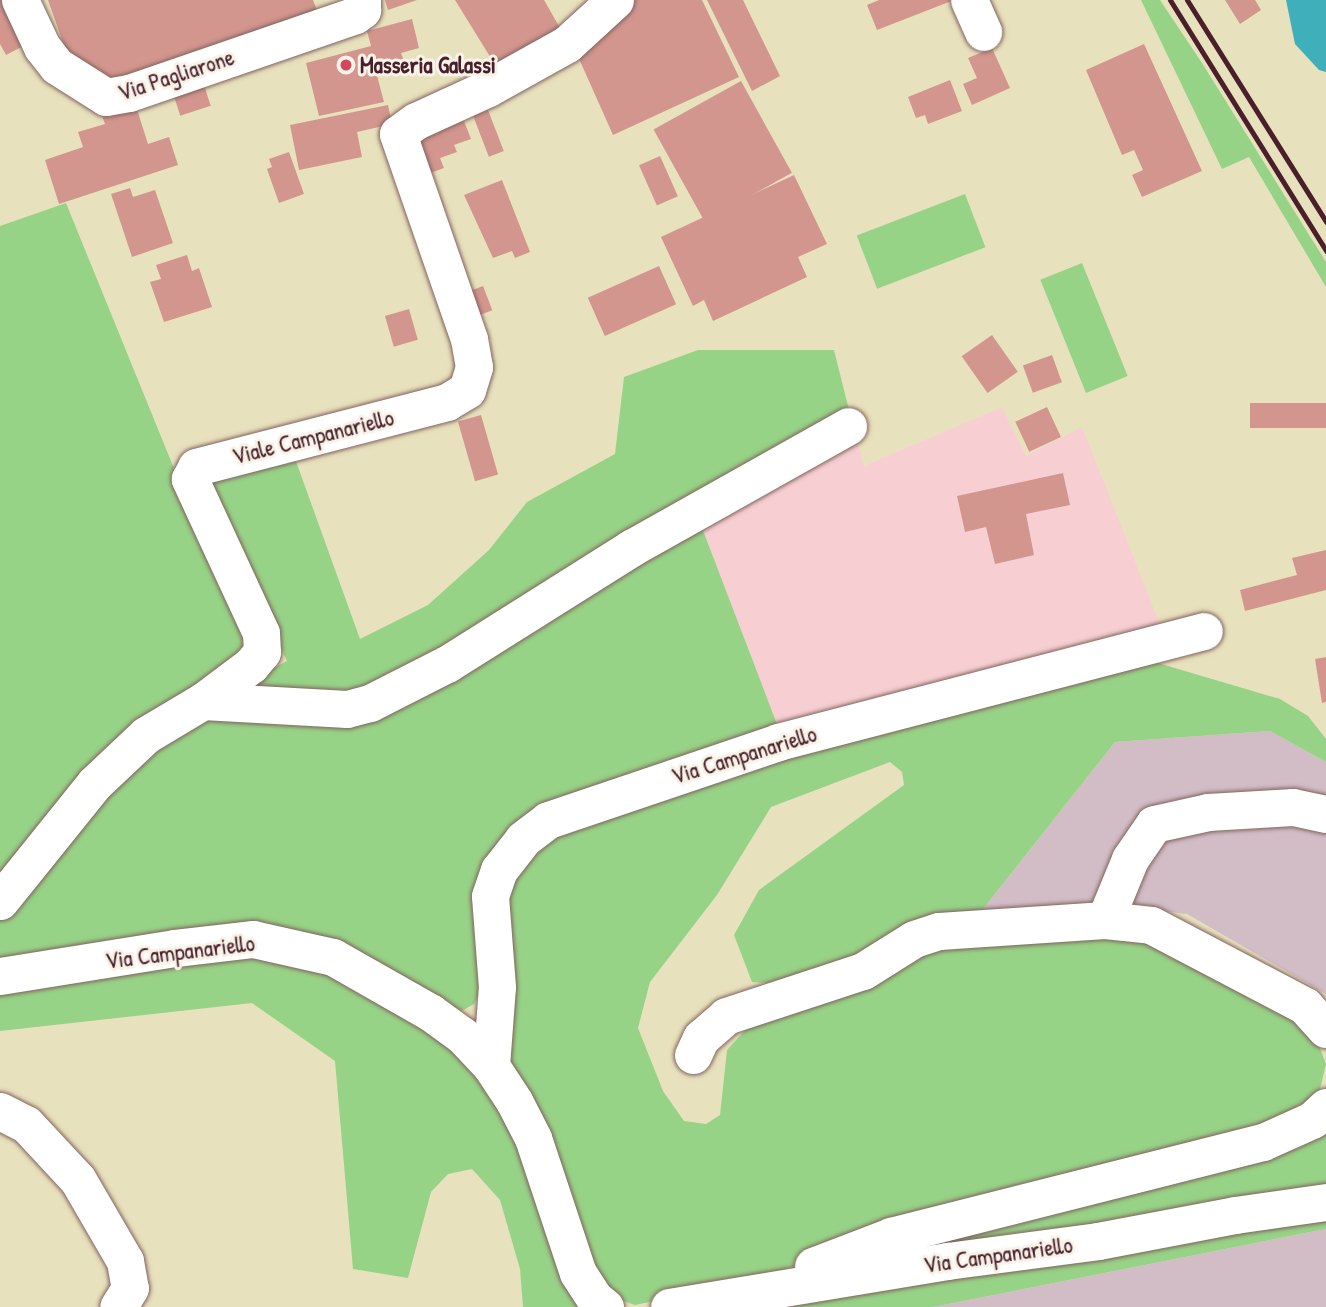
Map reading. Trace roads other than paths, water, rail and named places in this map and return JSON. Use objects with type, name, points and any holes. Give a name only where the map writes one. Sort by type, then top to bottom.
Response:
[{"type":"street","name":"Via Pagliarone","points":[[20,0],[42,47],[57,65],[106,97],[130,93],[355,15],[362,10],[362,0]]},
{"type":"street","name":"Viale Campanariello","points":[[0,901],[94,784],[146,735],[202,702],[251,665],[262,652],[261,633],[190,480],[196,467],[447,402],[467,390],[474,367],[469,340],[398,134],[416,121],[488,88],[567,44],[615,0]]},
{"type":"street","points":[[202,702],[347,709],[370,703],[447,664],[640,542],[848,426]]},
{"type":"street","name":"Via Campanariello","points":[[491,1066],[497,987],[490,895],[499,870],[507,859],[523,839],[548,820],[778,742],[1204,631]]},
{"type":"street","points":[[1105,920],[1130,859],[1154,824],[1208,812],[1293,807],[1326,814]]},
{"type":"street","points":[[693,1055],[701,1038],[726,1016],[863,971],[914,939],[939,931],[1105,920],[1152,925],[1305,1006],[1326,1029]]},
{"type":"street","name":"Via Campanariello","points":[[0,975],[253,939],[333,957],[430,1012],[462,1035],[491,1066],[514,1101],[533,1138],[578,1272],[595,1299],[605,1307]]},
{"type":"street","points":[[769,1289],[791,1274],[891,1236],[1263,1142],[1312,1120],[1326,1107]]},
{"type":"street","points":[[0,1111],[26,1124],[78,1180],[125,1261],[130,1288],[118,1307]]},
{"type":"street","name":"Via Campanariello","points":[[669,1307],[769,1289],[1098,1241],[1235,1214],[1326,1202]]},
{"type":"water","points":[[1286,0],[1326,0],[1326,72],[1319,70],[1295,44]]},
{"type":"railway","points":[[1170,0],[1326,251]]},
{"type":"railway","points":[[1187,0],[1326,222]]},
{"type":"place","name":"Masseria Galassi","points":[[346,65]]}]
